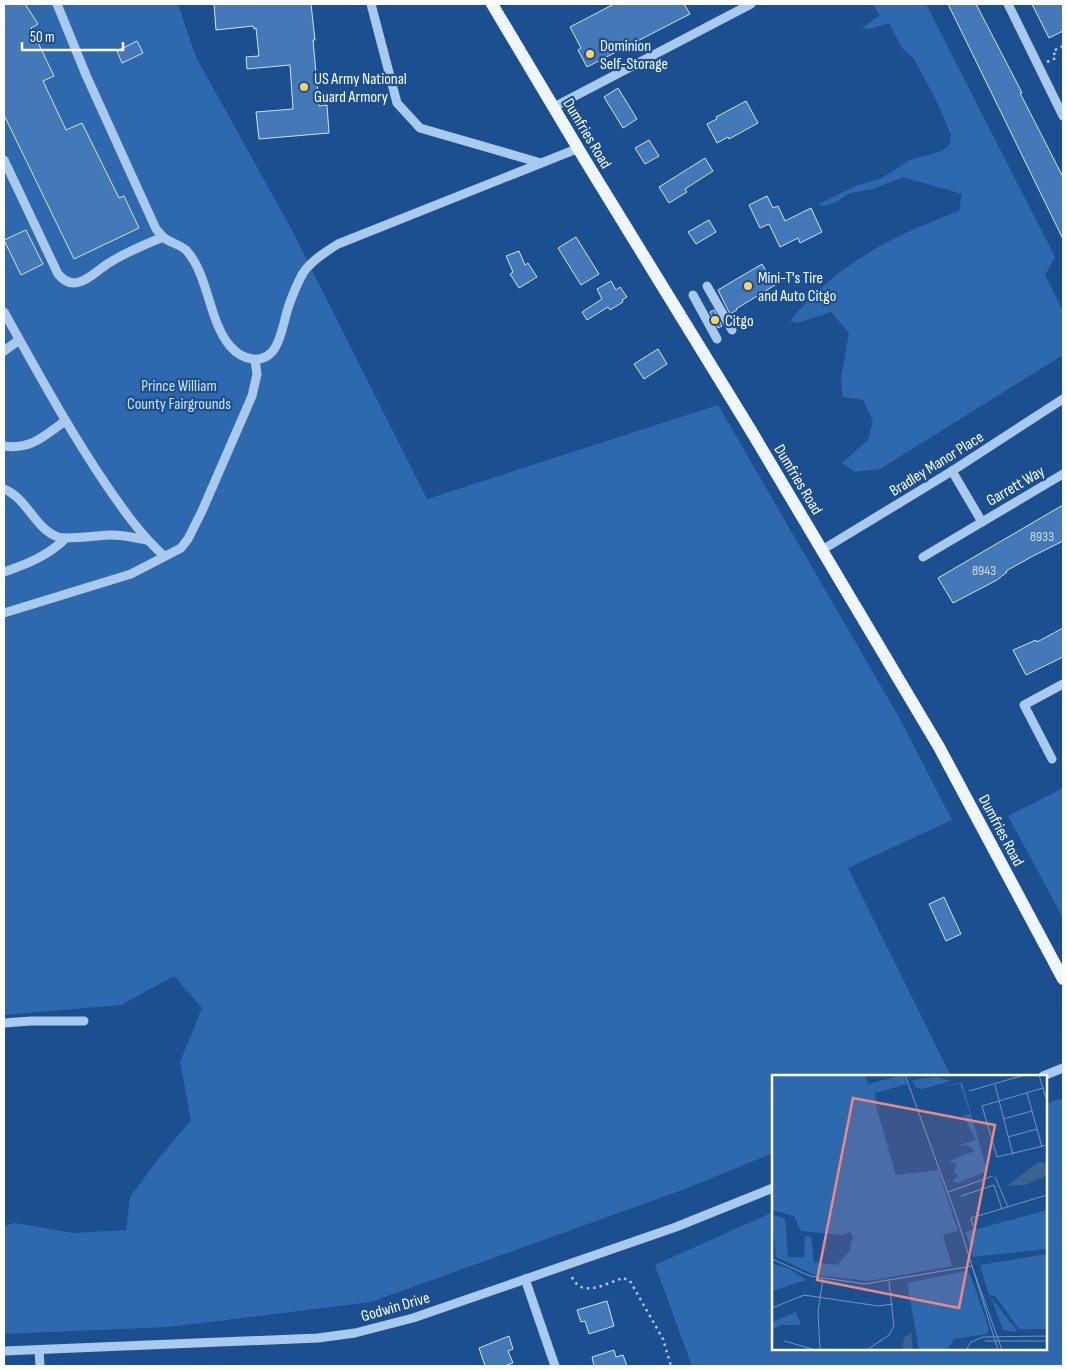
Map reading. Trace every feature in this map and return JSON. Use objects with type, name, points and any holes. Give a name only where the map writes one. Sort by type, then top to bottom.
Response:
[{"type":"main road","name":"Dumfries Road","points":[[492,4],[750,429],[939,747],[1063,979]]},
{"type":"street","points":[[56,4],[156,229],[163,237],[187,252],[198,271],[221,334],[230,347],[240,356],[255,360],[268,355],[275,348],[294,290],[304,272],[325,252],[338,244],[579,148]]},
{"type":"street","points":[[371,4],[397,104],[420,128],[541,163]]},
{"type":"street","points":[[554,107],[751,4]]},
{"type":"street","points":[[1008,4],[1063,116]]},
{"type":"street","points":[[4,160],[58,274],[63,280],[70,283],[80,282],[118,258],[163,237]]},
{"type":"street","points":[[707,286],[732,330]]},
{"type":"street","points":[[693,295],[717,339]]},
{"type":"street","points":[[4,312],[6,324],[20,340],[65,421],[95,468],[132,522],[164,556]]},
{"type":"street","points":[[4,351],[20,340]]},
{"type":"street","points":[[4,613],[131,574],[181,548],[188,539],[202,511],[252,396],[257,374],[255,360]]},
{"type":"street","name":"Bradley Manor Place","points":[[822,550],[952,472],[1063,399]]},
{"type":"street","points":[[4,446],[18,448],[29,445],[65,421]]},
{"type":"street","name":"Garrett Way","points":[[952,472],[982,522]]},
{"type":"street","name":"Garrett Way","points":[[923,557],[1063,474]]},
{"type":"street","points":[[4,489],[10,491],[48,531],[58,537],[125,535],[147,540]]},
{"type":"street","points":[[4,572],[45,556],[66,538]]},
{"type":"street","points":[[1052,759],[1024,705],[1063,684]]},
{"type":"street","points":[[4,1023],[84,1021]]},
{"type":"street","points":[[1046,1075],[1063,1068]]},
{"type":"street","name":"Godwin Drive","points":[[4,1351],[318,1338],[355,1333],[413,1318],[676,1227],[772,1188]]},
{"type":"street","points":[[525,1279],[555,1366]]},
{"type":"street","points":[[39,1350],[40,1366]]},
{"type":"path","points":[[572,1277],[575,1283],[583,1288],[623,1278],[630,1281],[663,1339],[671,1366]]},
{"type":"green space","name":"Prince William County Fairgrounds","points":[[4,4],[178,4],[196,57],[293,232],[427,499],[718,405],[900,719],[952,820],[848,868],[951,1075],[772,1075],[772,1153],[685,1189],[371,1302],[168,1327],[4,1334],[4,1226],[15,1223],[73,1233],[126,1230],[130,1197],[191,1120],[180,1062],[202,1008],[174,976],[121,1005],[4,1015]]},
{"type":"green space","points":[[872,4],[926,4],[1055,257],[1045,275],[1063,311],[1063,355],[880,469],[855,472],[842,463],[868,440],[873,421],[863,400],[843,397],[841,378],[849,333],[831,312],[797,323],[790,321],[826,283],[867,254],[911,231],[959,211],[962,194],[903,177],[873,189],[850,193],[836,202],[824,206],[818,204],[858,185],[882,178],[910,160],[942,151],[950,144],[951,135],[936,100],[914,59],[902,48],[889,23],[870,29],[862,28],[880,15]]},
{"type":"green space","points":[[1063,788],[1063,918],[1008,816]]},
{"type":"green space","points":[[1063,1099],[1063,1366],[692,1366],[655,1265],[772,1212],[772,1350],[1047,1350],[1047,1104]]},
{"type":"building","points":[[4,4],[25,4],[38,24],[31,28],[54,76],[43,81],[66,130],[82,123],[119,198],[124,196],[139,228],[74,259],[4,115]]},
{"type":"building","name":"US Army National Guard Armory","points":[[214,4],[311,4],[319,106],[327,105],[329,133],[259,139],[256,112],[293,109],[290,65],[247,69],[246,57],[259,56],[256,28],[254,29],[253,26],[216,30]]},
{"type":"building","points":[[614,4],[684,4],[690,14],[587,67],[578,50],[581,48],[570,27]]},
{"type":"building","points":[[948,4],[976,4],[1022,93],[1020,93],[1063,177],[1063,239]]},
{"type":"building","points":[[1032,4],[1063,4],[1063,31],[1049,38]]},
{"type":"building","points":[[137,41],[143,53],[122,63],[117,51]]},
{"type":"building","points":[[618,88],[637,119],[623,128],[604,97]]},
{"type":"building","points":[[746,101],[758,123],[729,139],[728,137],[717,143],[707,124]]},
{"type":"building","points":[[649,140],[659,156],[645,164],[635,148]]},
{"type":"building","points":[[705,158],[713,171],[685,189],[687,192],[669,203],[659,187]]},
{"type":"building","points":[[767,196],[773,208],[778,206],[785,221],[811,208],[822,232],[800,243],[798,238],[780,247],[769,224],[760,228],[749,205]]},
{"type":"building","points":[[709,220],[716,232],[696,244],[688,232]]},
{"type":"building","points":[[26,230],[43,264],[21,275],[4,240]]},
{"type":"building","points":[[576,237],[599,274],[581,285],[558,248]]},
{"type":"building","points":[[519,251],[525,265],[528,263],[537,277],[519,288],[510,274],[513,272],[506,256]]},
{"type":"building","name":"Mini-T's Tire and Auto Citgo","points":[[762,264],[775,285],[730,314],[718,290]]},
{"type":"building","points":[[611,281],[616,290],[620,287],[627,297],[622,300],[623,302],[610,310],[608,307],[587,320],[582,312],[602,299],[597,289]]},
{"type":"building","points":[[714,310],[722,326],[718,328],[710,312]]},
{"type":"building","points":[[658,349],[667,364],[644,379],[634,364]]},
{"type":"building","points":[[1063,505],[1063,541],[1006,571],[997,580],[953,603],[938,578]]},
{"type":"building","points":[[1063,628],[1063,657],[1026,675],[1013,650],[1036,640],[1037,642]]},
{"type":"building","points":[[944,897],[961,934],[946,941],[929,904]]},
{"type":"building","points":[[607,1301],[614,1326],[589,1334],[585,1321],[581,1322],[577,1310]]},
{"type":"building","points":[[509,1336],[513,1349],[508,1351],[513,1363],[504,1366],[485,1366],[479,1348]]},
{"type":"building","points":[[614,1350],[616,1357],[623,1355],[627,1366],[594,1366],[592,1357]]},
{"type":"place","name":"Dominion Self-Storage","points":[[590,54]]},
{"type":"place","name":"US Army National Guard Armory","points":[[304,87]]},
{"type":"place","name":"Mini-T's Tire and Auto Citgo","points":[[748,286]]},
{"type":"place","name":"Citgo","points":[[715,320]]}]
